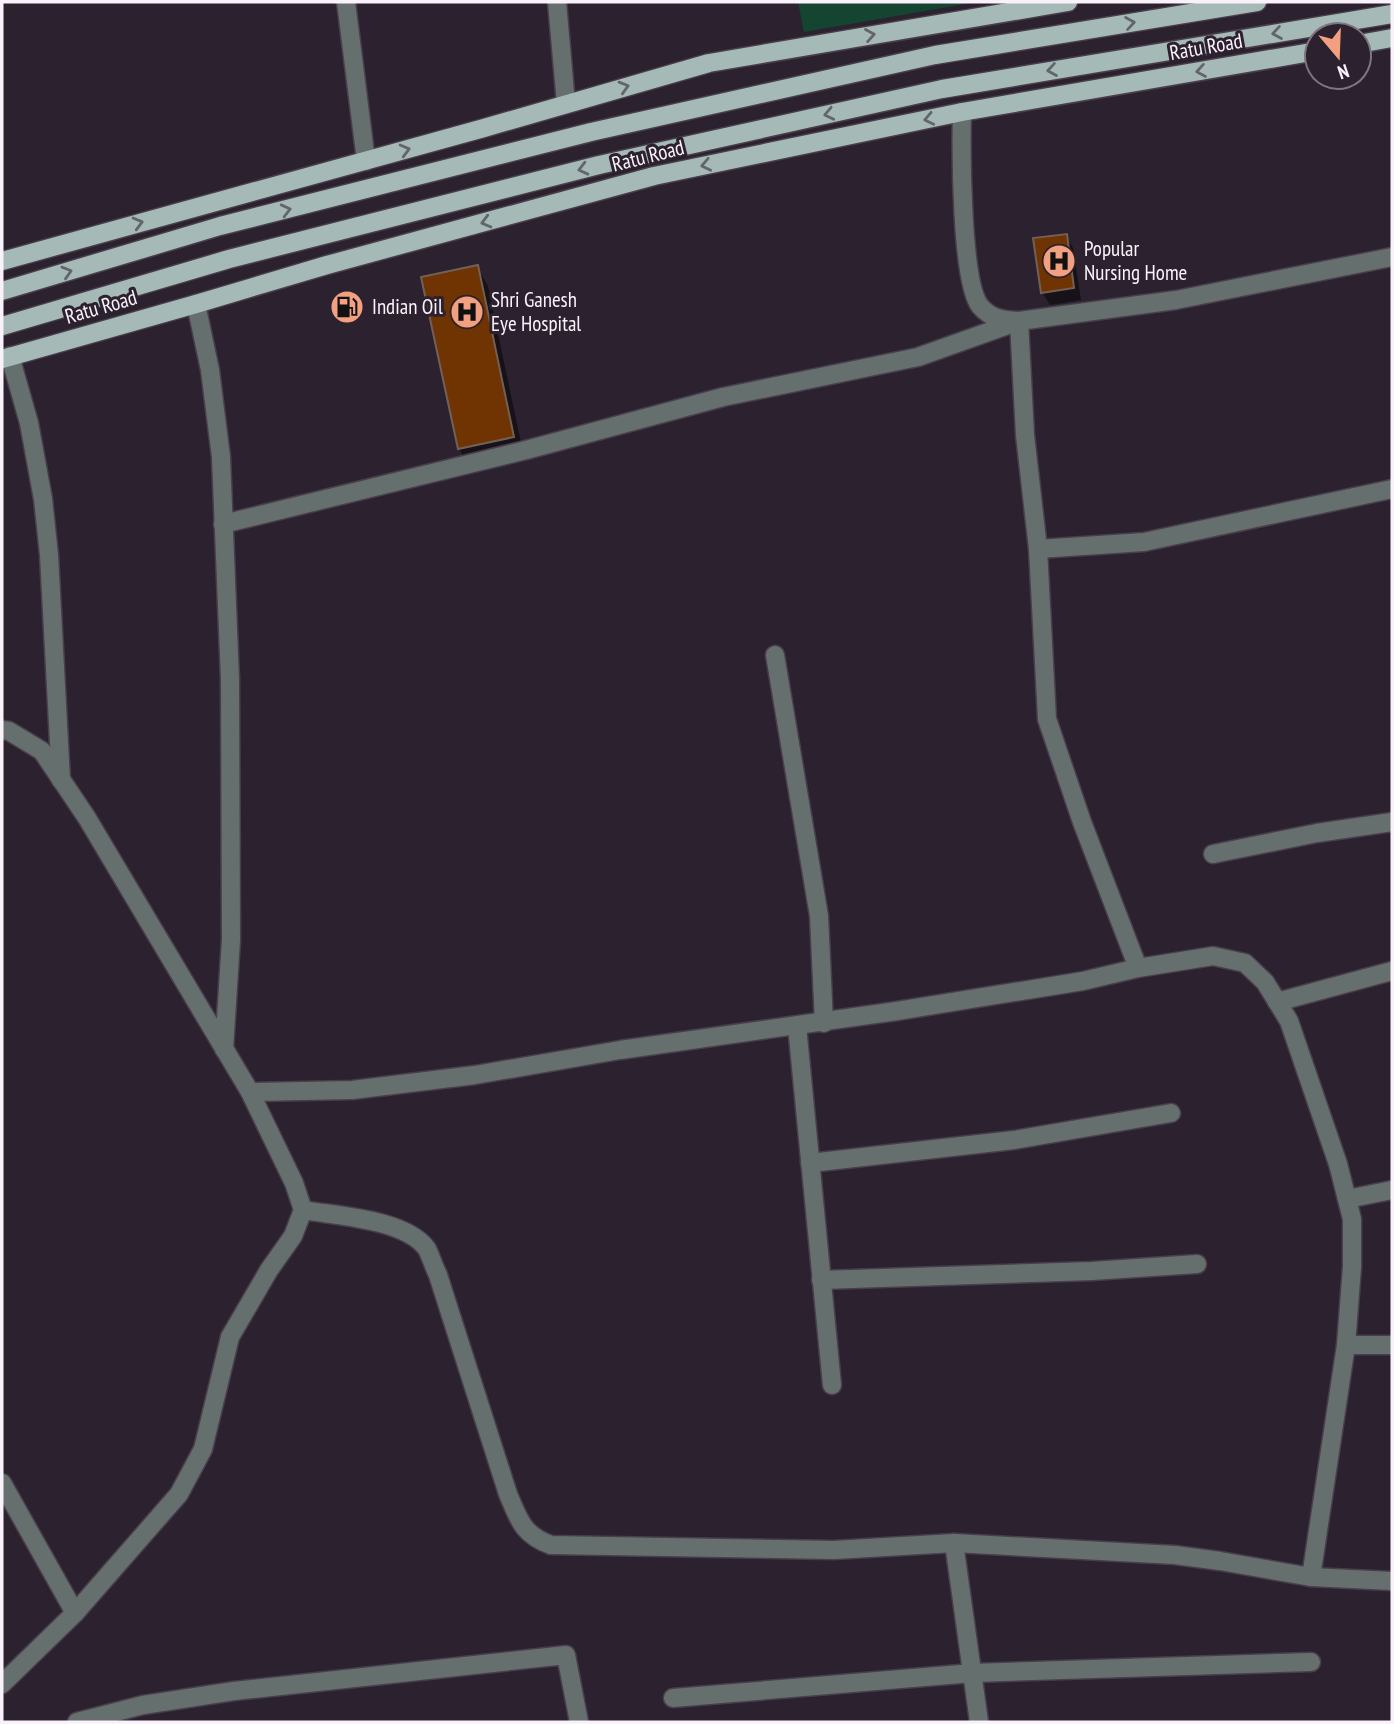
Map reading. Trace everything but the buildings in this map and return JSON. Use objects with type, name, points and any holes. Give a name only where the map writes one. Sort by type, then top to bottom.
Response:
[{"type":"main road","points":[[2,261],[366,161],[709,62],[1068,2]]},
{"type":"main road","points":[[2,291],[220,226],[591,132],[935,55],[1257,2]]},
{"type":"main road","points":[[2,326],[229,259],[625,159],[942,89],[1392,14]]},
{"type":"main road","points":[[1373,41],[1392,38]]},
{"type":"main road","name":"Ratu Road","points":[[6,357],[327,265],[654,176],[961,112],[1303,53]]},
{"type":"street","points":[[346,2],[366,161]]},
{"type":"street","points":[[556,2],[566,104]]},
{"type":"street","points":[[961,112],[961,163],[969,276],[979,304],[994,318],[1019,321]]},
{"type":"street","points":[[223,524],[526,450],[723,397],[918,357],[1019,321],[1176,300],[1392,257]]},
{"type":"street","points":[[196,304],[210,370],[221,457],[230,679],[231,940],[224,1049]]},
{"type":"street","points":[[1019,321],[1025,435],[1038,549],[1048,719],[1082,822],[1138,968]]},
{"type":"street","points":[[6,357],[29,424],[44,499],[50,555],[61,780]]},
{"type":"street","points":[[1038,549],[1144,542],[1392,489]]},
{"type":"street","points":[[775,655],[820,916],[824,1023]]},
{"type":"street","points":[[2,730],[9,731],[42,751],[134,895],[250,1091],[294,1183],[303,1210],[293,1236],[269,1270],[230,1337],[203,1449],[179,1494],[75,1614],[2,1684]]},
{"type":"street","points":[[1213,854],[1317,832],[1392,821]]},
{"type":"street","points":[[250,1091],[352,1090],[475,1075],[620,1050],[824,1023],[1083,981],[1138,968],[1213,956],[1245,963],[1265,982],[1289,1021],[1338,1164],[1352,1219],[1352,1266],[1346,1345],[1311,1577]]},
{"type":"street","points":[[1277,1002],[1392,971]]},
{"type":"street","points":[[797,1026],[832,1385]]},
{"type":"street","points":[[810,1163],[1014,1140],[1171,1113]]},
{"type":"street","points":[[1347,1199],[1392,1191]]},
{"type":"street","points":[[303,1210],[383,1224],[410,1233],[426,1249],[438,1275],[508,1494],[522,1527],[537,1540],[551,1545],[834,1550],[954,1543],[1175,1555],[1311,1577],[1392,1581]]},
{"type":"street","points":[[821,1280],[1092,1271],[1197,1264]]},
{"type":"street","points":[[1346,1345],[1392,1345]]},
{"type":"street","points":[[2,1483],[75,1614]]},
{"type":"street","points":[[954,1543],[979,1722]]},
{"type":"street","points":[[77,1722],[143,1705],[234,1690],[566,1655],[579,1722]]},
{"type":"street","points":[[673,1698],[973,1673],[1311,1662]]},
{"type":"green space","points":[[798,2],[977,2],[804,32]]},
{"type":"place","name":"Popular Nursing Home","points":[[1059,261]]},
{"type":"place","name":"Indian Oil","points":[[347,307]]},
{"type":"place","name":"Shri Ganesh Eye Hospital","points":[[467,312]]}]
